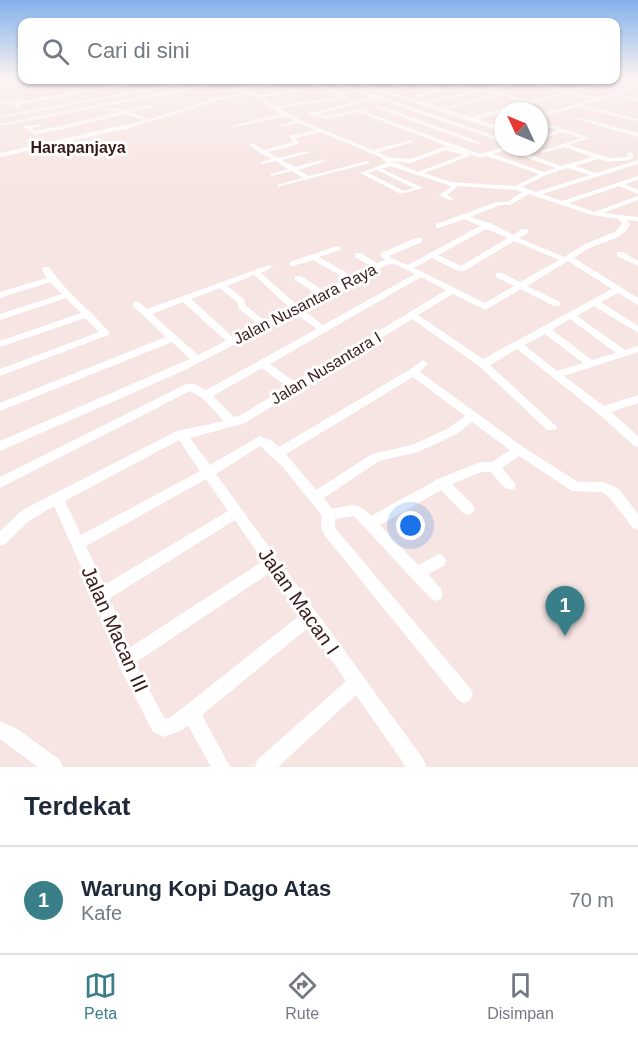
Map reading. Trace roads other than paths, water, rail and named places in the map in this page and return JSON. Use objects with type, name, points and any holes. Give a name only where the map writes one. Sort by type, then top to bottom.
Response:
[{"type":"street","points":[[0,117],[22,113]]},
{"type":"street","points":[[0,125],[66,113]]},
{"type":"street","points":[[93,113],[27,127],[35,133],[124,113],[146,120]]},
{"type":"street","points":[[0,154],[92,134],[171,113]]},
{"type":"street","points":[[316,113],[312,114],[327,118],[351,113]]},
{"type":"street","points":[[364,113],[480,156],[494,152]]},
{"type":"street","points":[[395,113],[479,143]]},
{"type":"street","points":[[423,113],[494,135]]},
{"type":"street","points":[[451,113],[494,126]]},
{"type":"street","points":[[462,113],[473,116],[486,113]]},
{"type":"street","points":[[471,119],[493,113]]},
{"type":"street","points":[[595,123],[605,119],[598,116],[604,113],[638,118]]},
{"type":"street","points":[[233,127],[287,114],[388,161],[450,184],[455,187],[442,195],[451,199]]},
{"type":"street","points":[[411,130],[460,116]]},
{"type":"street","points":[[578,118],[638,135]]},
{"type":"street","points":[[280,126],[303,121]]},
{"type":"street","points":[[548,126],[586,138],[548,151]]},
{"type":"street","points":[[298,129],[307,134]]},
{"type":"street","points":[[262,152],[297,143],[291,137],[322,130]]},
{"type":"street","points":[[548,136],[564,130]]},
{"type":"street","points":[[616,133],[623,131]]},
{"type":"street","points":[[461,149],[494,139]]},
{"type":"street","points":[[372,152],[411,142]]},
{"type":"street","points":[[250,144],[308,178]]},
{"type":"street","points":[[548,144],[556,148]]},
{"type":"street","points":[[565,146],[613,161],[630,158],[630,154]]},
{"type":"street","points":[[376,168],[420,188],[402,193],[363,173],[388,161],[411,161],[448,148],[468,155],[420,173]]},
{"type":"street","points":[[263,163],[308,152]]},
{"type":"street","points":[[488,154],[544,174]]},
{"type":"street","points":[[526,156],[561,171]]},
{"type":"street","points":[[518,188],[544,174],[561,171],[570,165],[598,157]]},
{"type":"street","points":[[273,175],[324,160]]},
{"type":"street","points":[[538,193],[593,174],[638,162]]},
{"type":"street","points":[[279,186],[367,163]]},
{"type":"street","points":[[570,165],[593,174]]},
{"type":"street","points":[[570,177],[578,180]]},
{"type":"street","points":[[563,203],[638,178]]},
{"type":"street","points":[[450,184],[529,190],[594,214],[622,219],[638,219]]},
{"type":"street","points":[[620,184],[638,192]]},
{"type":"street","points":[[439,226],[499,203],[510,204],[529,190]]},
{"type":"street","points":[[594,214],[638,198]]},
{"type":"street","points":[[465,217],[567,259],[638,302]]},
{"type":"street","name":"Jalan Nusantara Raya","points":[[0,446],[197,360],[390,261],[421,274],[485,307],[599,240],[624,230],[626,224],[622,219]]},
{"type":"street","points":[[408,268],[487,225]]},
{"type":"street","points":[[432,255],[461,269],[525,231]]},
{"type":"street","points":[[390,261],[384,255],[419,240]]},
{"type":"street","points":[[293,264],[336,248]]},
{"type":"street","points":[[620,254],[638,264]]},
{"type":"street","points":[[358,255],[378,267]]},
{"type":"street","points":[[312,256],[353,280]]},
{"type":"street","points":[[146,313],[269,267]]},
{"type":"street","points":[[0,373],[105,333],[52,279],[46,269]]},
{"type":"street","points":[[256,273],[295,308],[323,329]]},
{"type":"street","points":[[206,395],[421,274]]},
{"type":"street","points":[[499,275],[557,304]]},
{"type":"street","points":[[298,278],[323,294]]},
{"type":"street","points":[[0,295],[52,279]]},
{"type":"street","points":[[221,285],[241,301],[242,307],[264,324]]},
{"type":"street","points":[[483,364],[618,290]]},
{"type":"street","name":"Jalan Nusantara I","points":[[0,540],[24,517],[181,434],[191,434],[235,422],[451,291]]},
{"type":"street","points":[[0,318],[68,295]]},
{"type":"street","points":[[185,299],[232,341]]},
{"type":"street","points":[[594,302],[638,330]]},
{"type":"street","points":[[136,304],[197,360]]},
{"type":"street","points":[[0,344],[88,314]]},
{"type":"street","points":[[412,315],[483,364],[551,427]]},
{"type":"street","points":[[570,315],[624,354]]},
{"type":"street","points":[[545,329],[590,363]]},
{"type":"street","points":[[0,407],[173,338]]},
{"type":"street","points":[[517,345],[603,411],[638,443]]},
{"type":"street","points":[[555,375],[638,349]]},
{"type":"street","points":[[262,363],[294,387]]},
{"type":"street","points":[[278,454],[413,372],[423,363]]},
{"type":"street","points":[[413,372],[519,450],[576,487],[603,487],[613,492],[638,524]]},
{"type":"street","points":[[0,483],[186,388],[194,387],[206,395],[231,421],[235,422]]},
{"type":"street","points":[[603,411],[638,399]]},
{"type":"street","points":[[314,498],[376,457],[414,449],[451,432],[472,416]]},
{"type":"street","name":"Jalan Macan I","points":[[181,434],[416,767]]},
{"type":"street","points":[[77,544],[260,440],[267,443],[278,454],[329,515],[330,532],[464,694]]},
{"type":"street","points":[[371,523],[442,483],[480,466],[494,467],[519,450]]},
{"type":"street","points":[[494,467],[510,485]]},
{"type":"street","points":[[442,483],[468,509]]},
{"type":"street","name":"Jalan Macan III","points":[[57,498],[101,595],[125,660],[159,726],[164,728],[176,724],[191,713]]},
{"type":"street","points":[[329,515],[354,510],[359,512],[436,594]]},
{"type":"street","points":[[101,595],[237,512]]},
{"type":"street","points":[[416,573],[439,561]]},
{"type":"street","points":[[125,660],[272,563]]},
{"type":"street","points":[[221,767],[191,713],[311,616]]},
{"type":"street","points":[[264,767],[357,683]]},
{"type":"street","points":[[0,730],[11,735],[53,767]]},
{"type":"place","name":"Warung Kopi Dago Atas","points":[[565,636]]},
{"type":"district","name":"Harapanjaya","points":[[78,147]]}]
